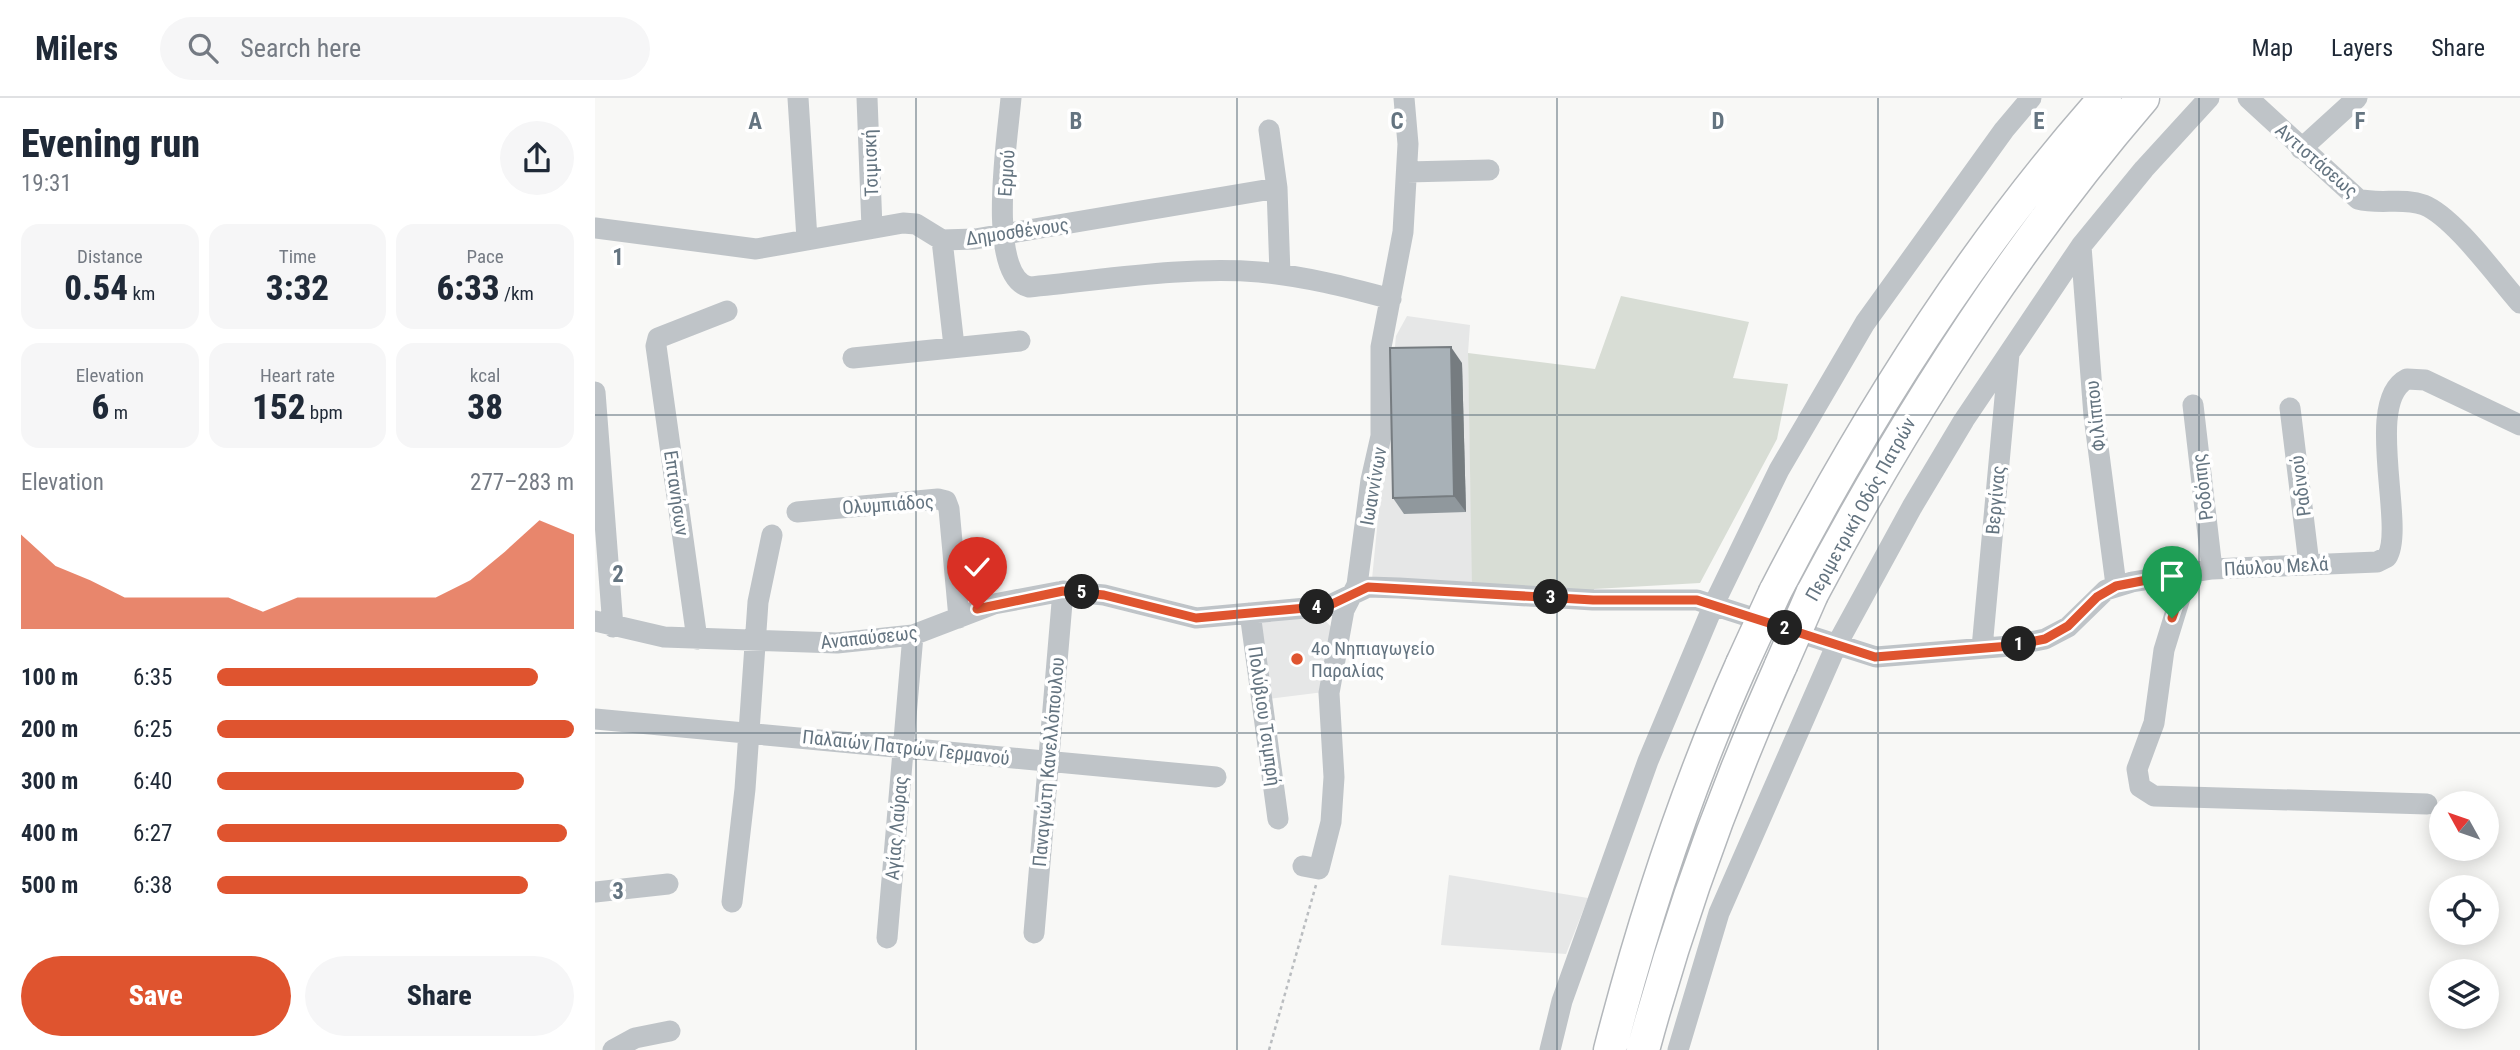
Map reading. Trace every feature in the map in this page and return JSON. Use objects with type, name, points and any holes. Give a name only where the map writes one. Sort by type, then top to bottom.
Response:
[{"type":"highway","name":"Περιμετρική Οδός Πατρών","points":[[1610,1050],[1637,944],[1694,778],[1775,592],[1845,460],[1892,383],[1990,242],[2105,98]]},
{"type":"highway","name":"Περιμετρική Οδός Πατρών","points":[[1643,1050],[1669,952],[1722,803],[1812,594],[1885,459],[1944,364],[2065,192],[2144,98]]},
{"type":"street","points":[[798,98],[807,239]]},
{"type":"street","name":"Τσιμισκή","points":[[867,98],[872,228]]},
{"type":"street","name":"Ερμού","points":[[1011,98],[1002,235],[1009,269],[1021,284],[1029,287],[1214,271],[1280,274]]},
{"type":"street","name":"Ιωαννίνων","points":[[1311,867],[1331,822],[1334,777],[1329,693],[1344,610],[1357,585],[1371,480],[1381,436],[1381,347],[1401,244],[1407,172],[1404,98]]},
{"type":"street","points":[[1551,1050],[1562,1001],[1648,761],[1714,604],[1779,470],[1865,323],[2004,130],[2031,98]]},
{"type":"street","points":[[1678,1050],[1719,913],[1836,646],[1938,460],[2081,246],[2144,169],[2209,98]]},
{"type":"street","name":"Αντιστάσεως","points":[[2248,98],[2358,199],[2377,204],[2412,202],[2443,216],[2520,303]]},
{"type":"street","points":[[2301,149],[2357,98]]},
{"type":"street","points":[[1269,130],[1277,188],[1280,274],[1391,299]]},
{"type":"street","points":[[1407,172],[1489,170]]},
{"type":"street","name":"Δημοσθένους","points":[[595,228],[756,249],[911,223],[942,240],[1002,235],[1277,188]]},
{"type":"street","points":[[942,240],[954,346]]},
{"type":"street","name":"Φιλίππου","points":[[2081,246],[2094,416],[2116,586]]},
{"type":"street","name":"Επτανήσων","points":[[697,639],[656,346],[658,338],[727,311]]},
{"type":"street","points":[[853,358],[1020,341]]},
{"type":"street","name":"Βεργίνας","points":[[1982,648],[2009,351]]},
{"type":"street","name":"Πάυλου Μελά","points":[[1836,646],[1875,657],[2022,644],[2057,634],[2097,597],[2116,586],[2212,569],[2377,562],[2391,551],[2388,435],[2390,406],[2401,382],[2414,378],[2424,380],[2520,425]]},
{"type":"street","points":[[595,392],[604,624]]},
{"type":"street","name":"Ροδόπης","points":[[2193,405],[2212,569]]},
{"type":"street","name":"Ραδινού","points":[[2291,408],[2309,564]]},
{"type":"street","name":"Ολυμπιάδος","points":[[797,512],[938,499],[946,501],[959,618]]},
{"type":"street","points":[[732,902],[755,639],[764,562],[772,535]]},
{"type":"street","points":[[2188,572],[2164,650],[2154,723],[2137,769],[2139,784],[2144,791],[2154,796],[2427,804]]},
{"type":"street","name":"Αναπαύσεως","points":[[604,624],[697,639],[837,643],[913,635],[994,604],[1063,591],[1112,597],[1196,618],[1328,606],[1368,587],[1593,600],[1697,600],[1836,646]]},
{"type":"street","name":"Παναγιώτη Κανελλόπουλου","points":[[1034,933],[1063,591]]},
{"type":"street","name":"Πολύβιου Τσιμπρή","points":[[1250,613],[1278,819]]},
{"type":"street","name":"Αγίας Λαύρας","points":[[887,937],[913,635]]},
{"type":"street","name":"Παλαιών Πατρών Γερμανού","points":[[595,719],[1216,777]]},
{"type":"street","points":[[595,892],[668,884]]},
{"type":"street","points":[[613,1050],[635,1038],[670,1031]]},
{"type":"path","points":[[1269,1050],[1278,1010],[1294,971],[1311,867]]},
{"type":"shaded area","points":[[1621,296],[1749,322],[1733,378],[1788,384],[1777,439],[1700,583],[1594,589],[1594,593],[1472,586],[1468,353],[1595,369]]},
{"type":"shaded area","points":[[1407,316],[1470,325],[1468,353],[1473,588],[1372,579],[1396,336]]},
{"type":"shaded area","name":"4o Νηπιαγωγείο Παραλίας","points":[[1320,615],[1334,630],[1324,692],[1268,699],[1260,621]]},
{"type":"shaded area","points":[[1449,875],[1588,898],[1566,954],[1441,945]]},
{"type":"building","points":[[1451,347],[1454,496],[1393,498],[1390,348]]},
{"type":"place","name":"4o Νηπιαγωγείο Παραλίας","points":[[1297,659]]},
{"type":"route","points":[[977,609],[1013,599],[1063,591],[1104,595],[1180,615],[1211,618],[1328,606],[1368,587],[1593,600],[1697,600],[1875,657],[2010,646],[2045,639],[2068,626],[2106,590],[2132,582],[2188,572],[2172,618]]}]
